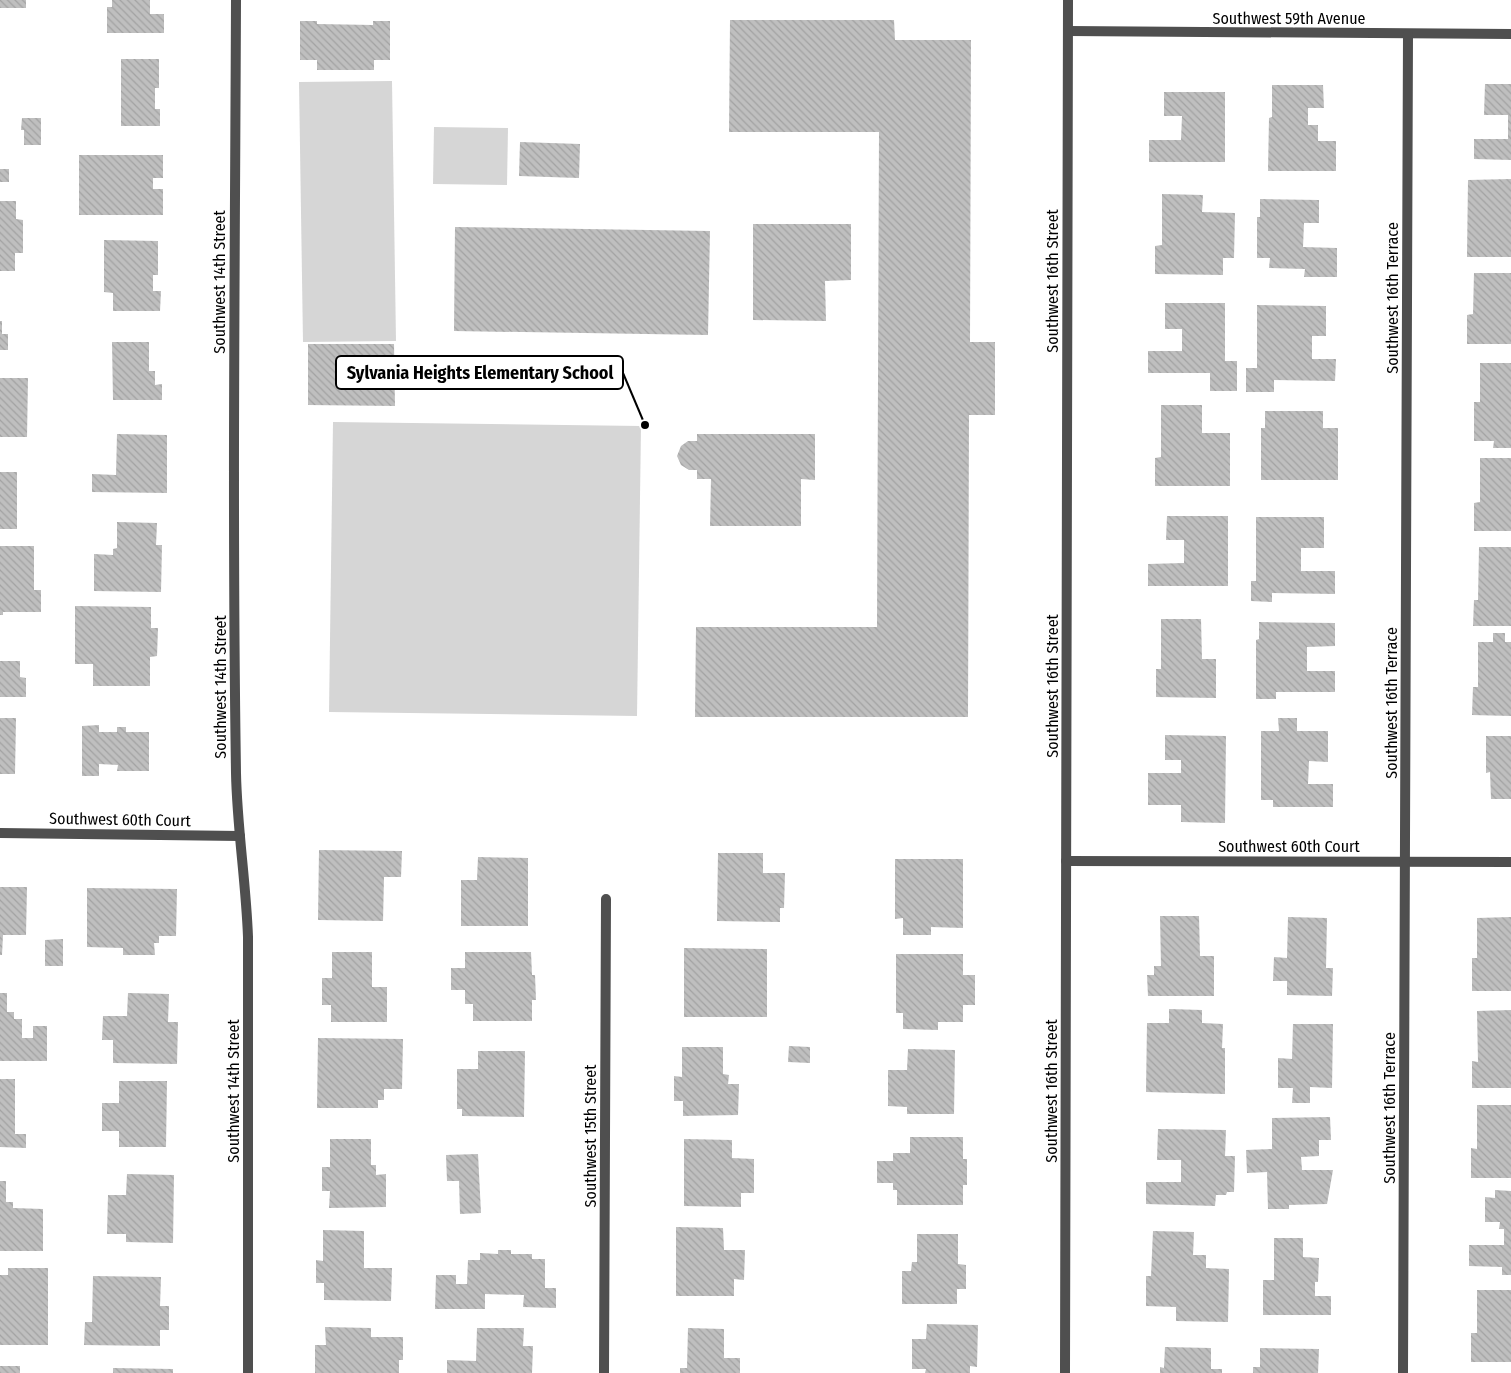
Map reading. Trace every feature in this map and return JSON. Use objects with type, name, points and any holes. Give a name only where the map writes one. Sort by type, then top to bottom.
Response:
[{"type":"street","name":"Southwest 14th Street","points":[[236,0],[234,440],[236,776],[246,897],[248,969],[248,1373]]},
{"type":"street","name":"Southwest 16th Street","points":[[1065,1373],[1068,0]]},
{"type":"street","name":"Southwest 59th Avenue","points":[[1068,31],[1511,34]]},
{"type":"street","name":"Southwest 16th Terrace","points":[[1404,1373],[1408,34]]},
{"type":"street","name":"Southwest 60th Court","points":[[0,833],[240,836]]},
{"type":"street","name":"Southwest 60th Court","points":[[1066,861],[1511,862]]},
{"type":"street","name":"Southwest 15th Street","points":[[604,1373],[606,899]]},
{"type":"shaded area","points":[[392,81],[396,341],[303,342],[299,82]]},
{"type":"shaded area","points":[[434,127],[508,128],[507,185],[433,184]]},
{"type":"shaded area","points":[[333,422],[641,426],[637,716],[329,712]]},
{"type":"building","points":[[0,0],[26,0],[26,8],[0,8]]},
{"type":"building","points":[[112,0],[150,0],[150,14],[164,14],[164,33],[107,33],[107,7],[112,7]]},
{"type":"building","points":[[730,20],[894,20],[895,40],[971,40],[970,342],[995,342],[995,415],[969,415],[968,717],[695,717],[696,627],[877,627],[879,132],[729,132]]},
{"type":"building","points":[[300,21],[317,21],[317,24],[373,25],[373,21],[390,21],[390,60],[374,60],[374,70],[317,70],[317,60],[300,60]]},
{"type":"building","points":[[121,59],[159,59],[159,88],[155,88],[155,109],[160,109],[160,126],[121,126]]},
{"type":"building","points":[[1485,84],[1511,84],[1511,160],[1474,159],[1474,139],[1508,139],[1508,115],[1484,115]]},
{"type":"building","points":[[1272,85],[1323,85],[1324,108],[1308,108],[1308,125],[1318,125],[1318,141],[1336,141],[1336,171],[1268,171]]},
{"type":"building","points":[[1164,92],[1225,92],[1225,162],[1149,162],[1149,140],[1181,140],[1182,116],[1164,116]]},
{"type":"building","points":[[22,118],[41,118],[41,145],[24,145],[24,130],[21,130]]},
{"type":"building","points":[[520,142],[580,144],[579,178],[519,176]]},
{"type":"building","points":[[79,155],[163,155],[163,178],[153,178],[153,189],[163,189],[163,215],[79,215]]},
{"type":"building","points":[[0,169],[9,169],[9,182],[0,182]]},
{"type":"building","points":[[1511,179],[1511,257],[1467,257],[1468,180]]},
{"type":"building","points":[[1162,194],[1203,195],[1202,212],[1235,213],[1234,258],[1223,258],[1223,275],[1155,274],[1155,246],[1162,245]]},
{"type":"building","points":[[1260,199],[1319,200],[1319,223],[1304,223],[1303,247],[1337,248],[1337,277],[1304,277],[1305,269],[1269,268],[1270,258],[1257,258],[1257,217],[1260,217]]},
{"type":"building","points":[[0,201],[16,201],[16,219],[23,220],[23,253],[15,253],[15,271],[0,271]]},
{"type":"building","points":[[753,224],[851,224],[851,280],[825,281],[826,321],[753,320]]},
{"type":"building","points":[[455,227],[710,231],[708,335],[454,331]]},
{"type":"building","points":[[104,240],[158,241],[158,275],[153,275],[153,291],[161,291],[160,311],[113,311],[113,293],[104,292]]},
{"type":"building","points":[[1474,273],[1511,273],[1511,344],[1467,344],[1467,315],[1473,314]]},
{"type":"building","points":[[1165,303],[1225,303],[1225,361],[1237,361],[1237,391],[1210,391],[1210,373],[1148,373],[1148,351],[1182,351],[1182,329],[1165,329]]},
{"type":"building","points":[[1257,305],[1326,306],[1326,336],[1312,336],[1312,359],[1336,359],[1335,381],[1274,380],[1274,392],[1246,392],[1246,368],[1257,368]]},
{"type":"building","points":[[0,321],[2,321],[2,334],[8,334],[8,350],[0,350]]},
{"type":"building","points":[[112,342],[149,342],[149,371],[155,371],[155,385],[162,384],[162,400],[113,400]]},
{"type":"building","points":[[308,344],[394,344],[395,406],[308,405]]},
{"type":"building","points":[[1480,363],[1511,363],[1511,448],[1493,448],[1494,441],[1474,441],[1474,402],[1480,402]]},
{"type":"building","points":[[0,378],[28,378],[27,437],[0,437]]},
{"type":"building","points":[[1161,405],[1202,405],[1202,433],[1230,433],[1230,486],[1155,486],[1155,458],[1161,457]]},
{"type":"building","points":[[1265,411],[1323,411],[1323,428],[1338,428],[1338,480],[1261,480],[1261,428],[1265,428]]},
{"type":"building","points":[[117,434],[167,435],[167,493],[92,492],[92,474],[116,475]]},
{"type":"building","points":[[697,434],[815,434],[815,480],[801,479],[801,526],[710,526],[711,479],[697,479],[697,470],[689,470],[681,465],[677,456],[681,446],[688,441],[697,441]]},
{"type":"building","points":[[1480,458],[1511,458],[1511,531],[1474,531],[1474,503],[1480,502]]},
{"type":"building","points":[[0,472],[17,472],[17,529],[0,529]]},
{"type":"building","points":[[1167,516],[1228,516],[1228,586],[1148,586],[1148,564],[1184,563],[1184,540],[1166,540]]},
{"type":"building","points":[[1256,517],[1324,517],[1324,548],[1301,548],[1301,571],[1335,571],[1335,594],[1272,593],[1272,602],[1251,601],[1251,581],[1256,581]]},
{"type":"building","points":[[117,522],[157,523],[156,545],[162,545],[161,592],[94,591],[94,554],[113,555],[113,549],[117,548]]},
{"type":"building","points":[[0,546],[34,546],[34,590],[41,590],[41,612],[3,612],[3,615],[0,615]]},
{"type":"building","points":[[1479,547],[1511,547],[1511,626],[1473,626],[1474,600],[1478,600]]},
{"type":"building","points":[[75,606],[151,607],[151,628],[158,628],[157,656],[150,657],[150,686],[93,686],[93,664],[75,664]]},
{"type":"building","points":[[1161,619],[1201,619],[1202,659],[1216,659],[1216,698],[1156,697],[1156,669],[1161,669]]},
{"type":"building","points":[[1259,622],[1335,623],[1335,646],[1307,647],[1307,671],[1335,671],[1335,692],[1276,692],[1276,699],[1256,699],[1256,640],[1259,639]]},
{"type":"building","points":[[1493,633],[1505,633],[1505,642],[1511,642],[1511,716],[1472,715],[1473,687],[1478,687],[1478,642],[1493,642]]},
{"type":"building","points":[[0,661],[20,661],[20,677],[26,678],[26,697],[0,697]]},
{"type":"building","points":[[0,718],[16,718],[15,774],[0,774]]},
{"type":"building","points":[[1278,718],[1297,718],[1297,731],[1328,731],[1328,762],[1309,761],[1308,784],[1333,784],[1333,807],[1273,807],[1273,800],[1261,800],[1261,731],[1279,731]]},
{"type":"building","points":[[99,725],[99,732],[117,732],[117,727],[126,727],[126,732],[149,732],[149,771],[117,771],[118,765],[99,764],[99,776],[82,776],[82,726]]},
{"type":"building","points":[[1165,735],[1226,736],[1225,823],[1181,822],[1181,805],[1148,805],[1148,773],[1181,773],[1181,760],[1165,760]]},
{"type":"building","points":[[1486,736],[1511,736],[1511,799],[1491,799],[1490,772],[1486,773]]},
{"type":"building","points":[[319,850],[402,851],[401,877],[384,877],[383,921],[318,920]]},
{"type":"building","points":[[718,853],[763,853],[763,873],[785,873],[784,908],[780,908],[780,922],[717,921]]},
{"type":"building","points":[[478,857],[528,858],[528,926],[461,926],[461,880],[477,880]]},
{"type":"building","points":[[895,859],[963,859],[963,928],[931,927],[931,935],[903,935],[903,918],[895,919]]},
{"type":"building","points":[[0,887],[27,887],[26,935],[3,935],[2,955],[0,955]]},
{"type":"building","points":[[87,888],[177,889],[176,936],[159,936],[159,943],[154,943],[155,955],[123,955],[123,948],[87,947]]},
{"type":"building","points":[[1160,916],[1199,916],[1200,956],[1214,956],[1214,996],[1148,996],[1147,975],[1154,975],[1154,966],[1161,966]]},
{"type":"building","points":[[1288,917],[1327,918],[1326,968],[1333,968],[1332,996],[1287,995],[1287,981],[1273,981],[1274,957],[1287,958]]},
{"type":"building","points":[[1511,917],[1511,991],[1472,991],[1472,958],[1477,958],[1477,918]]},
{"type":"building","points":[[63,939],[63,966],[45,966],[45,940]]},
{"type":"building","points":[[684,948],[767,949],[767,1017],[684,1017]]},
{"type":"building","points":[[332,952],[372,952],[372,987],[387,987],[387,1022],[331,1022],[331,1005],[322,1005],[322,978],[332,978]]},
{"type":"building","points":[[465,952],[531,952],[532,975],[535,975],[536,1000],[532,1000],[532,1021],[473,1021],[473,1004],[465,1004],[465,990],[451,990],[451,968],[465,968]]},
{"type":"building","points":[[896,954],[963,954],[963,975],[975,975],[975,1005],[963,1005],[963,1022],[938,1022],[938,1030],[903,1029],[903,1013],[896,1013]]},
{"type":"building","points":[[0,993],[7,993],[7,1012],[14,1012],[14,1019],[22,1019],[22,1038],[33,1038],[33,1026],[47,1026],[47,1061],[0,1061]]},
{"type":"building","points":[[128,993],[169,994],[168,1022],[178,1022],[177,1064],[113,1063],[113,1040],[102,1040],[103,1016],[127,1016]]},
{"type":"building","points":[[1169,1009],[1202,1010],[1202,1023],[1223,1024],[1222,1048],[1225,1048],[1225,1094],[1146,1092],[1147,1023],[1169,1023]]},
{"type":"building","points":[[1511,1010],[1511,1088],[1472,1088],[1472,1061],[1478,1062],[1477,1011]]},
{"type":"building","points":[[1293,1024],[1333,1024],[1332,1088],[1310,1087],[1310,1103],[1292,1103],[1293,1088],[1278,1088],[1278,1058],[1292,1059]]},
{"type":"building","points":[[318,1038],[403,1039],[402,1089],[384,1089],[384,1100],[378,1100],[378,1108],[317,1108]]},
{"type":"building","points":[[789,1046],[810,1047],[810,1063],[788,1062]]},
{"type":"building","points":[[682,1047],[723,1047],[723,1074],[729,1075],[728,1084],[739,1084],[738,1115],[683,1116],[683,1101],[674,1101],[674,1076],[682,1077]]},
{"type":"building","points":[[908,1049],[955,1050],[954,1114],[907,1114],[907,1107],[888,1106],[888,1070],[907,1070]]},
{"type":"building","points":[[478,1051],[525,1051],[524,1117],[462,1116],[462,1109],[457,1109],[457,1069],[478,1069]]},
{"type":"building","points":[[0,1079],[15,1079],[15,1134],[26,1134],[26,1148],[0,1147]]},
{"type":"building","points":[[119,1081],[167,1081],[166,1147],[119,1147],[119,1131],[102,1131],[102,1103],[119,1103]]},
{"type":"building","points":[[1477,1105],[1511,1105],[1511,1178],[1471,1178],[1471,1148],[1477,1149]]},
{"type":"building","points":[[1330,1117],[1331,1140],[1319,1140],[1319,1156],[1301,1157],[1302,1170],[1333,1170],[1327,1204],[1289,1205],[1289,1209],[1268,1209],[1267,1172],[1247,1173],[1246,1150],[1272,1149],[1272,1118]]},
{"type":"building","points":[[1158,1129],[1226,1130],[1225,1156],[1235,1156],[1234,1192],[1227,1192],[1226,1195],[1216,1195],[1215,1206],[1146,1204],[1146,1182],[1181,1182],[1181,1160],[1157,1160]]},
{"type":"building","points":[[910,1137],[963,1137],[963,1159],[967,1159],[967,1185],[963,1185],[963,1205],[897,1205],[897,1190],[893,1190],[893,1183],[877,1183],[877,1161],[893,1161],[893,1153],[910,1153]]},
{"type":"building","points":[[330,1139],[371,1139],[371,1165],[376,1165],[376,1175],[386,1174],[386,1207],[329,1208],[330,1191],[322,1191],[322,1167],[330,1167]]},
{"type":"building","points":[[684,1139],[732,1140],[732,1158],[754,1159],[754,1193],[741,1193],[741,1207],[684,1206]]},
{"type":"building","points":[[478,1154],[481,1213],[460,1214],[459,1181],[447,1181],[446,1155]]},
{"type":"building","points":[[127,1174],[174,1175],[173,1243],[126,1242],[126,1234],[107,1234],[108,1195],[126,1195]]},
{"type":"building","points":[[0,1181],[6,1181],[6,1202],[13,1202],[13,1208],[43,1209],[43,1251],[0,1251]]},
{"type":"building","points":[[1495,1190],[1511,1191],[1511,1275],[1502,1275],[1502,1267],[1469,1266],[1469,1245],[1504,1245],[1504,1229],[1499,1229],[1500,1222],[1485,1222],[1485,1197],[1495,1198]]},
{"type":"building","points":[[676,1227],[723,1228],[724,1250],[745,1250],[744,1280],[734,1279],[734,1296],[676,1296]]},
{"type":"building","points":[[323,1230],[364,1231],[364,1268],[392,1268],[391,1301],[324,1300],[324,1283],[316,1283],[316,1260],[323,1261]]},
{"type":"building","points":[[1153,1231],[1194,1232],[1193,1255],[1206,1255],[1206,1268],[1229,1269],[1228,1322],[1176,1321],[1176,1307],[1146,1306],[1146,1276],[1151,1276]]},
{"type":"building","points":[[917,1234],[958,1234],[958,1264],[966,1265],[966,1289],[957,1289],[957,1304],[902,1304],[902,1271],[911,1271],[912,1262],[917,1262]]},
{"type":"building","points":[[1274,1238],[1303,1238],[1303,1257],[1319,1258],[1318,1282],[1315,1282],[1315,1296],[1331,1296],[1331,1315],[1263,1315],[1263,1280],[1274,1280]]},
{"type":"building","points":[[498,1250],[511,1250],[511,1254],[532,1254],[532,1259],[545,1259],[545,1288],[556,1288],[556,1308],[523,1307],[524,1295],[485,1294],[485,1309],[435,1309],[436,1275],[456,1275],[456,1284],[467,1284],[468,1260],[480,1260],[480,1253],[498,1254]]},
{"type":"building","points":[[8,1268],[48,1268],[48,1345],[0,1345],[0,1275],[8,1275]]},
{"type":"building","points":[[93,1276],[161,1277],[160,1306],[169,1306],[169,1330],[160,1330],[160,1346],[84,1345],[85,1322],[92,1322]]},
{"type":"building","points":[[1477,1290],[1511,1290],[1511,1362],[1471,1362],[1471,1333],[1477,1333]]},
{"type":"building","points":[[927,1324],[978,1325],[977,1367],[970,1366],[970,1373],[925,1373],[926,1369],[912,1369],[912,1339],[926,1339]]},
{"type":"building","points":[[325,1327],[371,1328],[371,1337],[403,1337],[403,1360],[399,1360],[399,1373],[315,1373],[315,1345],[326,1345]]},
{"type":"building","points":[[477,1328],[524,1328],[523,1346],[533,1346],[532,1373],[447,1373],[447,1360],[476,1361]]},
{"type":"building","points":[[688,1328],[724,1329],[724,1358],[740,1358],[740,1373],[680,1373],[680,1368],[687,1368]]},
{"type":"building","points":[[1165,1347],[1211,1348],[1211,1369],[1222,1369],[1222,1373],[1160,1373],[1160,1367],[1164,1368]]},
{"type":"building","points":[[1260,1348],[1319,1349],[1318,1373],[1253,1373],[1253,1367],[1260,1367]]},
{"type":"building","points":[[0,1366],[20,1366],[20,1373],[0,1373]]},
{"type":"building","points":[[113,1368],[173,1369],[173,1373],[113,1373]]},
{"type":"place","name":"Sylvania Heights Elementary School","points":[[645,425]]}]
